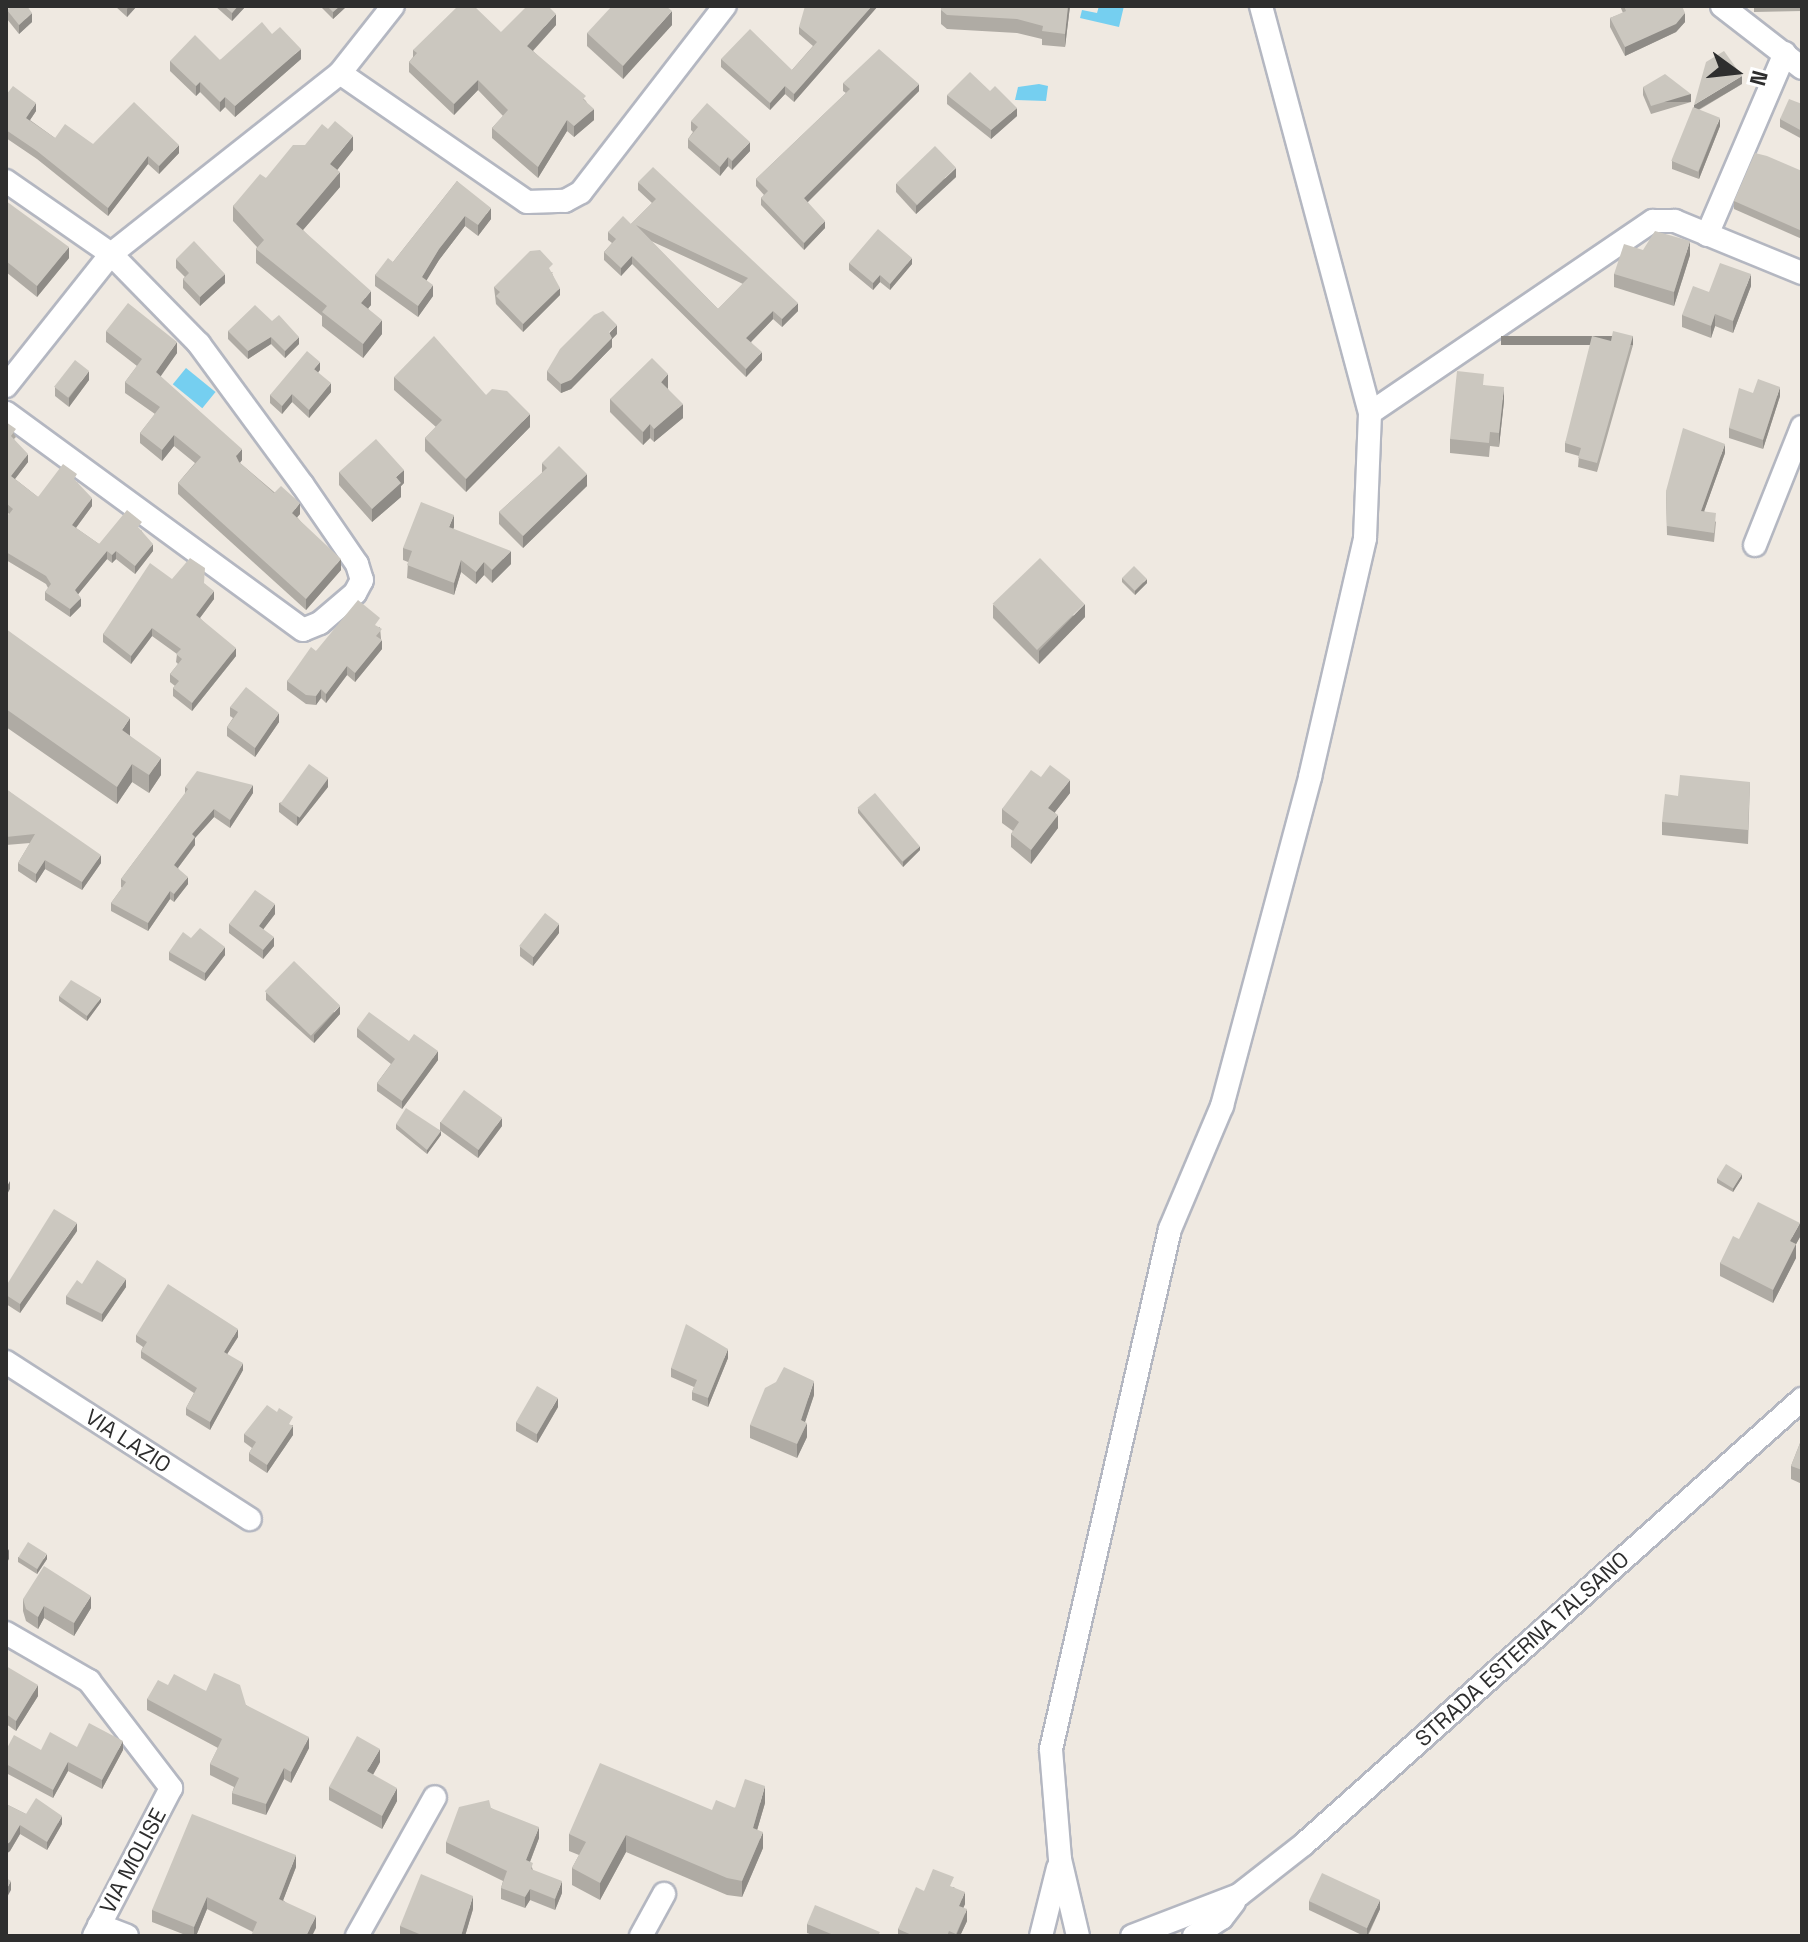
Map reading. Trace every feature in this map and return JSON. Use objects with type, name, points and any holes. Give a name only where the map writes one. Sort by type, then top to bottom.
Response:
[{"type":"street","points":[[6,386],[111,254],[340,73],[393,6]]},
{"type":"street","points":[[340,73],[527,202],[565,201],[581,192],[725,6]]},
{"type":"street","points":[[1078,1936],[1060,1859],[1051,1749],[1170,1229],[1222,1106],[1314,762],[1365,538],[1370,413],[1261,6]]},
{"type":"street","points":[[1707,235],[1793,61],[1722,6]]},
{"type":"street","points":[[6,181],[111,254],[199,344],[302,484],[357,564],[362,580],[355,593],[320,623],[303,630],[6,413]]},
{"type":"street","points":[[1370,413],[1653,221],[1675,221],[1802,273]]},
{"type":"street","points":[[1755,545],[1802,427]]},
{"type":"street","name":"VIA LAZIO","points":[[6,1362],[250,1519]]},
{"type":"street","name":"STRADA ESTERNA TALSANO","points":[[1194,1936],[1222,1918],[1239,1895],[1304,1844],[1802,1400]]},
{"type":"street","name":"VIA MOLISE","points":[[6,1633],[89,1681],[171,1788],[96,1930]]},
{"type":"street","points":[[357,1936],[435,1797]]},
{"type":"street","points":[[1041,1936],[1060,1859]]},
{"type":"street","points":[[641,1936],[664,1894]]},
{"type":"street","name":"STRADA ESTERNA TALSANO","points":[[1132,1936],[1239,1895]]},
{"type":"street","points":[[1207,1936],[1222,1918]]},
{"type":"street","points":[[96,1930],[127,1936]]},
{"type":"water","points":[[1099,6],[1124,6],[1119,27],[1080,18],[1082,10],[1097,13]]},
{"type":"water","points":[[1048,86],[1046,101],[1015,100],[1018,87]]},
{"type":"water","points":[[186,368],[216,392],[202,408],[173,384]]},
{"type":"building","points":[[11,6],[27,6],[32,13],[19,25],[7,10]]},
{"type":"building","points":[[224,6],[238,6],[232,13]]},
{"type":"building","points":[[458,6],[474,6],[501,32],[527,6],[548,6],[556,14],[527,46],[586,96],[583,99],[594,109],[574,126],[567,120],[538,167],[492,128],[508,110],[478,80],[454,104],[409,62],[417,53],[413,50]]},
{"type":"building","points":[[612,6],[666,6],[672,11],[623,66],[587,33]]},
{"type":"building","points":[[805,6],[872,6],[794,94],[785,86],[770,103],[721,59],[750,29],[792,70],[817,42],[799,27]]},
{"type":"building","points":[[941,6],[1068,6],[1065,34],[1042,31],[1043,26],[1017,19],[947,15]]},
{"type":"building","points":[[1624,6],[1682,6],[1685,13],[1676,24],[1625,47],[1610,18],[1626,11]]},
{"type":"building","points":[[262,22],[272,34],[280,27],[301,49],[235,106],[225,97],[220,102],[200,82],[196,86],[170,61],[195,35],[220,60]]},
{"type":"building","points":[[879,49],[919,84],[804,198],[825,221],[804,243],[761,198],[768,191],[756,179],[850,89],[843,83]]},
{"type":"building","points":[[1724,51],[1742,76],[1694,105],[1706,62]]},
{"type":"building","points":[[970,72],[990,91],[995,86],[1017,108],[991,130],[947,95]]},
{"type":"building","points":[[1665,74],[1691,94],[1651,106],[1643,87]]},
{"type":"building","points":[[13,86],[36,103],[26,118],[55,138],[65,124],[93,144],[134,102],[179,145],[159,166],[148,156],[108,208],[6,130],[6,95]]},
{"type":"building","points":[[1789,99],[1802,104],[1802,131],[1780,119]]},
{"type":"building","points":[[707,103],[750,142],[732,161],[728,157],[720,167],[688,139],[698,127],[691,121]]},
{"type":"building","points":[[1693,107],[1720,118],[1698,172],[1671,161]]},
{"type":"building","points":[[335,121],[353,136],[330,164],[340,172],[296,224],[371,291],[361,303],[382,320],[363,344],[322,312],[327,306],[256,249],[264,240],[233,206],[260,174],[266,178],[293,145],[305,145],[322,124],[328,129]]},
{"type":"building","points":[[935,146],[956,168],[917,205],[896,184]]},
{"type":"building","points":[[1755,153],[1802,171],[1802,231],[1734,201]]},
{"type":"building","points":[[653,167],[798,303],[782,319],[773,311],[746,338],[762,352],[746,369],[632,256],[621,268],[604,252],[616,239],[608,232],[623,216],[631,224],[656,199],[638,182]],"holes":[[[636,225],[748,278],[718,309]]]},
{"type":"building","points":[[457,181],[491,208],[478,225],[465,216],[439,249],[422,277],[433,285],[418,306],[375,275],[388,258],[393,262]]},
{"type":"building","points":[[6,201],[69,247],[37,286],[6,261]]},
{"type":"building","points":[[878,229],[912,258],[890,284],[880,275],[873,283],[849,263]]},
{"type":"building","points":[[1655,231],[1690,241],[1674,292],[1614,274],[1624,244],[1643,250]]},
{"type":"building","points":[[194,241],[225,274],[200,297],[183,279],[189,273],[176,259]]},
{"type":"building","points":[[540,250],[553,264],[549,268],[560,288],[523,324],[496,296],[500,292],[494,287],[530,251]]},
{"type":"building","points":[[1720,263],[1751,274],[1733,321],[1715,314],[1711,326],[1682,315],[1693,286],[1709,292]]},
{"type":"building","points":[[128,303],[177,342],[156,372],[242,449],[236,456],[239,462],[274,493],[281,486],[300,503],[292,513],[341,559],[306,599],[178,483],[201,457],[174,435],[162,450],[140,433],[160,407],[125,382],[142,359],[106,331]]},
{"type":"building","points":[[255,305],[272,321],[279,315],[299,337],[285,351],[271,337],[248,351],[228,331]]},
{"type":"building","points":[[603,311],[617,325],[609,332],[612,338],[571,380],[561,384],[547,371],[560,349],[594,315]]},
{"type":"building","points":[[1613,331],[1633,336],[1597,463],[1578,458],[1581,448],[1565,443],[1592,336],[1611,341]]},
{"type":"building","points":[[434,336],[486,395],[492,389],[507,391],[530,414],[466,479],[425,438],[442,420],[394,377]]},
{"type":"building","points":[[307,351],[320,362],[314,369],[331,383],[309,410],[292,394],[282,406],[270,395]]},
{"type":"building","points":[[652,358],[668,374],[661,382],[683,404],[654,429],[650,424],[643,432],[610,399]]},
{"type":"building","points":[[75,360],[89,371],[68,398],[54,387]]},
{"type":"building","points":[[1457,371],[1484,374],[1483,385],[1504,387],[1499,433],[1490,432],[1489,443],[1450,439]]},
{"type":"building","points":[[1758,379],[1780,387],[1763,440],[1729,428],[1739,388],[1753,393]]},
{"type":"building","points":[[6,422],[16,429],[11,436],[28,454],[11,476],[38,497],[63,464],[77,474],[74,479],[92,498],[72,525],[99,544],[127,510],[142,522],[138,527],[153,544],[135,566],[116,551],[112,555],[107,551],[75,590],[81,598],[70,609],[45,592],[51,584],[46,576],[6,552],[6,518],[13,509],[6,503]]},
{"type":"building","points":[[1683,428],[1725,444],[1701,511],[1716,513],[1714,533],[1667,526],[1666,491]]},
{"type":"building","points":[[376,439],[404,470],[396,477],[401,483],[372,509],[339,472]]},
{"type":"building","points":[[559,446],[587,474],[523,536],[499,512],[547,468],[542,463]]},
{"type":"building","points":[[421,502],[454,515],[449,527],[511,551],[492,570],[484,562],[476,572],[461,560],[454,583],[407,565],[412,551],[403,548]]},
{"type":"building","points":[[190,558],[205,568],[204,583],[214,591],[196,615],[236,648],[192,703],[173,688],[179,681],[170,674],[182,659],[176,654],[181,649],[152,628],[131,656],[103,634],[150,563],[172,579]]},
{"type":"building","points":[[1040,558],[1084,604],[1037,650],[993,604]]},
{"type":"building","points":[[1134,566],[1147,579],[1135,591],[1122,578]]},
{"type":"building","points":[[358,600],[380,618],[375,625],[382,629],[376,636],[382,640],[355,673],[347,666],[326,694],[321,689],[316,696],[306,695],[287,681],[311,647],[316,651]]},
{"type":"building","points":[[6,629],[130,718],[122,730],[161,758],[149,775],[132,764],[117,787],[6,709]]},
{"type":"building","points":[[246,687],[279,713],[255,748],[227,727],[238,712],[230,707]]},
{"type":"building","points":[[309,764],[328,778],[300,818],[280,804]]},
{"type":"building","points":[[1050,765],[1070,780],[1048,808],[1058,815],[1031,850],[1011,834],[1019,822],[1002,809],[1031,770],[1041,777]]},
{"type":"building","points":[[197,771],[253,785],[230,820],[214,809],[192,834],[195,837],[174,865],[188,877],[174,894],[170,891],[148,923],[111,903],[126,882],[121,879],[188,789],[185,787]]},
{"type":"building","points":[[1680,775],[1750,782],[1748,830],[1662,822],[1665,794],[1678,796]]},
{"type":"building","points":[[6,789],[101,855],[82,882],[45,860],[36,874],[18,863],[35,834],[6,837]]},
{"type":"building","points":[[875,793],[920,847],[902,861],[857,808]]},
{"type":"building","points":[[255,890],[275,904],[259,926],[274,937],[263,950],[229,924]]},
{"type":"building","points":[[545,913],[559,924],[533,957],[519,946]]},
{"type":"building","points":[[200,928],[225,947],[205,973],[169,952],[183,932],[191,938]]},
{"type":"building","points":[[294,961],[340,1005],[311,1036],[265,991]]},
{"type":"building","points":[[71,980],[101,998],[87,1016],[59,996]]},
{"type":"building","points":[[369,1012],[409,1041],[414,1034],[438,1051],[402,1101],[377,1083],[395,1059],[357,1028]]},
{"type":"building","points":[[464,1090],[502,1118],[479,1150],[440,1122]]},
{"type":"building","points":[[406,1108],[441,1131],[427,1150],[396,1124]]},
{"type":"building","points":[[1726,1164],[1742,1174],[1733,1188],[1717,1178]]},
{"type":"building","points":[[1758,1202],[1800,1223],[1790,1241],[1796,1244],[1773,1290],[1720,1263],[1733,1236],[1739,1239]]},
{"type":"building","points":[[54,1209],[77,1223],[20,1304],[6,1295],[6,1286]]},
{"type":"building","points":[[97,1260],[126,1279],[102,1314],[66,1296],[77,1280],[82,1284]]},
{"type":"building","points":[[168,1284],[238,1329],[224,1352],[243,1363],[210,1422],[186,1408],[197,1388],[141,1351],[147,1342],[136,1335]]},
{"type":"building","points":[[686,1324],[728,1349],[708,1398],[692,1392],[697,1380],[671,1368]]},
{"type":"building","points":[[784,1367],[814,1381],[801,1420],[807,1423],[797,1444],[750,1425],[765,1388],[776,1382]]},
{"type":"building","points":[[537,1386],[558,1398],[537,1434],[516,1422]]},
{"type":"building","points":[[267,1405],[293,1417],[289,1424],[293,1426],[267,1465],[249,1453],[256,1442],[244,1434]]},
{"type":"building","points":[[1802,1438],[1802,1470],[1791,1466]]},
{"type":"building","points":[[28,1542],[47,1554],[37,1569],[18,1557]]},
{"type":"building","points":[[44,1566],[91,1596],[74,1623],[44,1606],[38,1617],[26,1609],[23,1599]]},
{"type":"building","points":[[6,1666],[38,1685],[16,1721],[6,1714]]},
{"type":"building","points":[[214,1673],[240,1685],[246,1705],[309,1737],[291,1772],[284,1768],[266,1804],[232,1793],[239,1778],[210,1764],[222,1739],[147,1699],[158,1680],[168,1685],[174,1674],[206,1691]]},
{"type":"building","points":[[89,1723],[123,1741],[102,1780],[68,1762],[53,1790],[6,1764],[6,1750],[14,1735],[41,1750],[50,1732],[77,1747]]},
{"type":"building","points":[[357,1736],[380,1749],[367,1771],[397,1788],[382,1816],[329,1787]]},
{"type":"building","points":[[600,1763],[712,1810],[716,1800],[735,1808],[745,1779],[765,1786],[753,1828],[763,1832],[742,1881],[727,1878],[626,1835],[600,1883],[572,1868],[586,1842],[569,1834]]},
{"type":"building","points":[[36,1798],[62,1816],[47,1842],[20,1825],[6,1845],[6,1804],[26,1814]]},
{"type":"building","points":[[489,1800],[491,1808],[539,1827],[526,1860],[533,1863],[531,1869],[562,1881],[555,1899],[530,1889],[525,1897],[501,1888],[507,1871],[446,1842],[459,1807]]},
{"type":"building","points":[[192,1814],[296,1855],[279,1899],[316,1916],[306,1936],[251,1936],[257,1922],[207,1897],[194,1927],[152,1910]]},
{"type":"building","points":[[933,1869],[954,1877],[950,1886],[965,1892],[959,1906],[967,1909],[956,1934],[949,1931],[947,1936],[914,1936],[898,1929],[916,1887],[924,1891]]},
{"type":"building","points":[[1322,1873],[1380,1900],[1367,1928],[1309,1901]]},
{"type":"building","points":[[421,1874],[473,1896],[461,1936],[424,1936],[400,1926]]},
{"type":"building","points":[[815,1905],[880,1932],[878,1936],[836,1936],[807,1924]]}]
